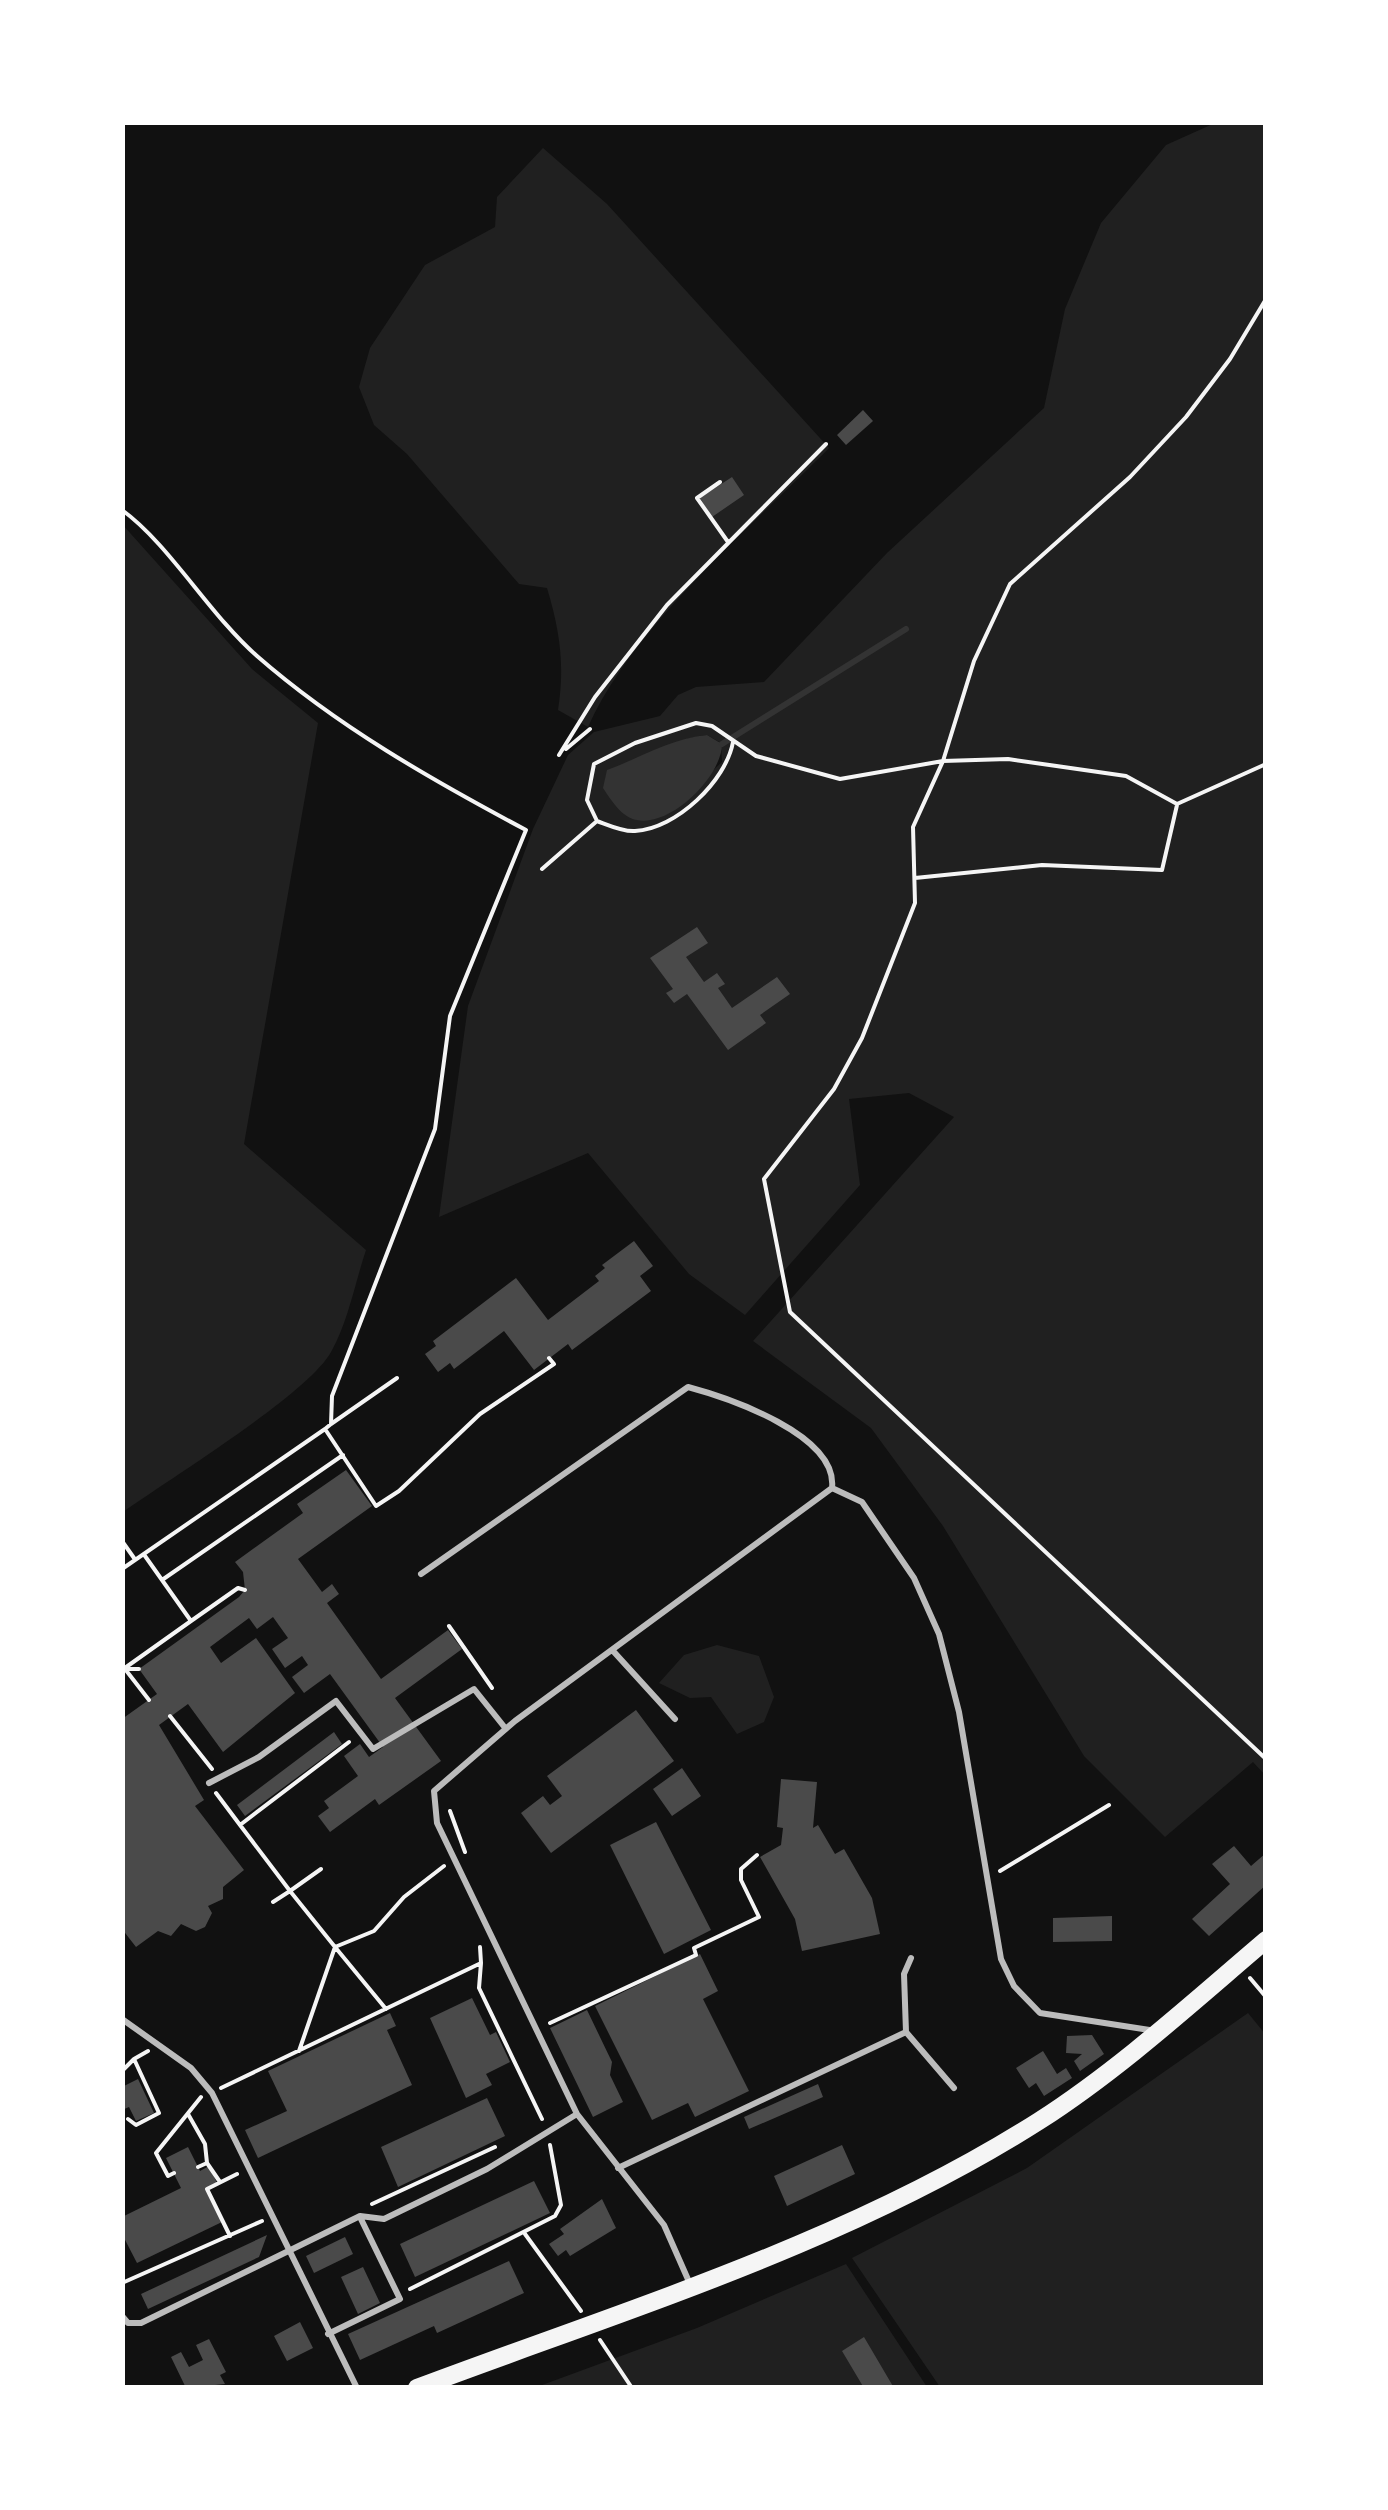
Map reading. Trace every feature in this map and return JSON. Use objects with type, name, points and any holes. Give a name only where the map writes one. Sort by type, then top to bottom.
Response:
[{"type":"main road","points":[[418,2388],[785,2250],[905,2195],[1039,2120],[1266,1940]]},
{"type":"lane","points":[[421,1574],[688,1387],[790,1429],[826,1460],[833,1475],[832,1488],[506,1729],[434,1791],[437,1823],[577,2114],[664,2224],[691,2285]]},
{"type":"lane","points":[[832,1488],[862,1502],[914,1578],[940,1634],[959,1712],[1001,1959],[1022,1998],[1040,2013],[1156,2031]]},
{"type":"lane","points":[[614,1652],[676,1719]]},
{"type":"lane","points":[[209,1783],[259,1758],[336,1700],[373,1749],[474,1689],[506,1729]]},
{"type":"lane","points":[[911,1958],[904,1974],[906,2032],[954,2088]]},
{"type":"lane","points":[[122,2019],[160,2044],[211,2091],[357,2388]]},
{"type":"lane","points":[[618,2168],[906,2032]]},
{"type":"lane","points":[[122,2316],[128,2323],[142,2323],[360,2216],[384,2219],[487,2169],[546,2127],[577,2114]]},
{"type":"lane","points":[[328,2334],[400,2300],[360,2216]]},
{"type":"path","points":[[1266,299],[1230,359],[1186,417],[1130,477],[1010,584],[974,661],[942,761],[913,827],[915,903],[862,1038],[834,1089],[764,1179],[790,1312],[1266,1759]]},
{"type":"path","points":[[590,729],[559,755],[595,696],[666,605],[826,444]]},
{"type":"path","points":[[720,482],[697,498],[728,542]]},
{"type":"path","points":[[122,510],[212,612],[258,657],[417,772],[526,830],[450,1016],[435,1129],[332,1396],[331,1424]]},
{"type":"path","points":[[730,740],[730,761],[708,792],[678,814],[636,832],[598,821],[588,800],[587,783],[594,764],[635,744],[696,723],[712,726],[756,756],[840,778],[942,761],[1008,759],[1126,776],[1177,804]]},
{"type":"path","points":[[1177,804],[1266,764]]},
{"type":"path","points":[[914,878],[1042,865],[1162,870],[1177,804]]},
{"type":"path","points":[[542,869],[598,821]]},
{"type":"path","points":[[325,1429],[376,1506],[398,1491],[480,1414],[554,1364],[550,1358]]},
{"type":"path","points":[[122,1568],[397,1378]]},
{"type":"path","points":[[162,1580],[343,1455]]},
{"type":"path","points":[[122,1542],[135,1560]]},
{"type":"path","points":[[143,1554],[191,1621]]},
{"type":"path","points":[[124,1670],[238,1588],[245,1590]]},
{"type":"path","points":[[449,1626],[496,1694]]},
{"type":"path","points":[[124,1670],[138,1668]]},
{"type":"path","points":[[124,1670],[149,1700]]},
{"type":"path","points":[[170,1716],[206,1760]]},
{"type":"path","points":[[240,1825],[343,1746]]},
{"type":"path","points":[[216,1792],[290,1892],[386,2009]]},
{"type":"path","points":[[298,2053],[336,1947],[374,1931],[404,1896],[467,1851],[447,1804]]},
{"type":"path","points":[[988,1879],[1108,1805]]},
{"type":"path","points":[[536,2030],[696,1955],[694,1948],[759,1917],[741,1880],[741,1869],[757,1855]]},
{"type":"path","points":[[444,1866],[451,1882]]},
{"type":"path","points":[[273,1902],[321,1868]]},
{"type":"path","points":[[398,2295],[525,2234],[555,2216],[561,2205],[546,2127],[479,1988],[480,1946]]},
{"type":"path","points":[[174,2174],[168,2176],[156,2153],[211,2091],[482,1963]]},
{"type":"path","points":[[1238,1964],[1266,1997]]},
{"type":"path","points":[[122,2071],[160,2044]]},
{"type":"path","points":[[128,2119],[136,2124],[159,2113],[134,2059]]},
{"type":"path","points":[[188,2114],[205,2144],[207,2163],[220,2183]]},
{"type":"path","points":[[365,2208],[508,2140]]},
{"type":"path","points":[[198,2167],[207,2163]]},
{"type":"path","points":[[230,2236],[208,2189],[234,2176]]},
{"type":"path","points":[[122,2283],[260,2222]]},
{"type":"path","points":[[525,2234],[565,2288]]},
{"type":"path","points":[[603,2344],[632,2388]]},
{"type":"shaded area","points":[[1215,123],[1265,123],[1265,1775],[1253,1762],[1165,1837],[1084,1756],[943,1526],[871,1428],[753,1341],[954,1117],[909,1093],[849,1099],[860,1185],[745,1315],[689,1274],[588,1153],[439,1217],[468,1006],[533,829],[568,755],[594,732],[660,716],[678,695],[696,687],[764,682],[887,553],[1044,408],[1065,309],[1101,223],[1166,145]],"holes":[[[707,735],[721,743],[722,762],[667,813],[630,762],[696,737]]]},
{"type":"shaded area","points":[[543,148],[607,204],[829,448],[663,615],[608,689],[588,727],[558,710],[560,649],[547,588],[519,584],[407,454],[374,425],[359,387],[370,348],[425,265],[495,227],[497,197]]},
{"type":"shaded area","points":[[122,524],[252,669],[318,723],[244,1144],[366,1250],[342,1328],[317,1370],[267,1413],[123,1512]]},
{"type":"shaded area","points":[[707,735],[722,744],[714,770],[692,797],[665,816],[632,819],[617,808],[603,788],[607,770],[669,744]]},
{"type":"shaded area","points":[[717,1645],[759,1656],[774,1697],[764,1722],[737,1734],[711,1697],[690,1698],[659,1683],[684,1655]]},
{"type":"shaded area","points":[[1248,2013],[1266,2035],[1265,2387],[940,2387],[852,2258],[1027,2168]]},
{"type":"shaded area","points":[[846,2264],[927,2387],[534,2388],[697,2328]]},
{"type":"building","points":[[863,410],[873,421],[846,445],[837,435]]},
{"type":"building","points":[[732,477],[744,495],[712,517],[700,498]]},
{"type":"building","points":[[697,927],[708,943],[686,957],[704,982],[717,973],[725,984],[718,988],[732,1008],[777,977],[790,994],[760,1015],[766,1023],[728,1050],[687,994],[674,1003],[666,993],[673,989],[650,958]]},
{"type":"building","points":[[634,1241],[653,1266],[640,1276],[651,1291],[572,1350],[568,1344],[534,1370],[504,1331],[454,1369],[450,1363],[438,1372],[425,1354],[436,1346],[433,1341],[516,1278],[548,1320],[599,1281],[595,1276],[605,1268],[602,1265]]},
{"type":"building","points":[[346,1470],[372,1506],[298,1559],[322,1592],[332,1584],[339,1594],[327,1603],[381,1679],[448,1630],[462,1649],[395,1698],[441,1761],[379,1805],[375,1799],[330,1832],[318,1816],[329,1808],[324,1801],[358,1776],[344,1756],[360,1744],[369,1757],[383,1747],[330,1674],[304,1693],[292,1677],[308,1665],[302,1656],[285,1668],[272,1649],[288,1638],[273,1617],[257,1629],[249,1618],[210,1647],[221,1663],[256,1638],[295,1693],[223,1752],[188,1704],[159,1725],[204,1800],[195,1806],[244,1870],[223,1887],[223,1899],[208,1906],[212,1913],[205,1927],[196,1931],[181,1924],[171,1936],[158,1931],[136,1947],[122,1929],[122,1719],[157,1694],[139,1669],[239,1597],[245,1590],[243,1572],[235,1562],[303,1513],[297,1504]]},
{"type":"building","points":[[636,1710],[674,1761],[551,1853],[521,1813],[543,1796],[550,1805],[562,1796],[547,1776]]},
{"type":"building","points":[[334,1732],[342,1744],[245,1816],[237,1805]]},
{"type":"building","points":[[682,1768],[701,1796],[672,1816],[653,1789]]},
{"type":"building","points":[[781,1779],[817,1782],[813,1828],[818,1825],[835,1854],[844,1849],[872,1898],[880,1934],[802,1951],[795,1919],[760,1857],[781,1845],[783,1828],[777,1827]]},
{"type":"building","points":[[656,1822],[711,1930],[664,1954],[610,1845]]},
{"type":"building","points":[[1234,1846],[1251,1866],[1266,1853],[1266,1885],[1209,1936],[1192,1919],[1230,1884],[1212,1864]]},
{"type":"building","points":[[1112,1916],[1112,1941],[1053,1942],[1053,1918]]},
{"type":"building","points":[[700,1954],[718,1991],[703,1999],[749,2091],[695,2117],[688,2103],[652,2120],[595,2006]]},
{"type":"building","points":[[472,1998],[490,2035],[496,2032],[510,2062],[486,2074],[492,2085],[466,2098],[430,2018]]},
{"type":"building","points":[[587,2010],[612,2062],[610,2075],[623,2102],[593,2117],[550,2028]]},
{"type":"building","points":[[390,2013],[396,2026],[387,2030],[412,2085],[258,2158],[245,2130],[287,2111],[268,2071]]},
{"type":"building","points":[[1092,2035],[1104,2054],[1080,2071],[1074,2061],[1082,2054],[1066,2053],[1067,2036]]},
{"type":"building","points":[[1043,2051],[1057,2074],[1066,2068],[1072,2078],[1044,2096],[1036,2083],[1029,2088],[1016,2068]]},
{"type":"building","points":[[138,2079],[154,2113],[136,2121],[129,2107],[122,2110],[122,2087]]},
{"type":"building","points":[[818,2084],[823,2097],[749,2129],[744,2117]]},
{"type":"building","points":[[487,2098],[505,2136],[398,2187],[381,2147]]},
{"type":"building","points":[[842,2145],[855,2174],[787,2206],[774,2176]]},
{"type":"building","points":[[188,2147],[200,2171],[209,2166],[217,2183],[205,2189],[222,2222],[137,2263],[122,2234],[122,2217],[181,2188],[166,2158]]},
{"type":"building","points":[[534,2181],[550,2213],[415,2277],[400,2244]]},
{"type":"building","points":[[602,2199],[616,2228],[570,2256],[566,2250],[558,2256],[549,2244],[564,2234],[560,2229]]},
{"type":"building","points":[[267,2235],[259,2257],[148,2309],[141,2294]]},
{"type":"building","points":[[345,2237],[353,2254],[314,2273],[306,2256]]},
{"type":"building","points":[[509,2261],[524,2293],[437,2333],[434,2326],[360,2360],[348,2334]]},
{"type":"building","points":[[363,2267],[380,2303],[358,2314],[341,2277]]},
{"type":"building","points":[[300,2322],[313,2348],[287,2361],[274,2336]]},
{"type":"building","points":[[864,2337],[894,2388],[864,2388],[842,2351]]},
{"type":"building","points":[[209,2339],[226,2372],[220,2375],[225,2384],[186,2388],[171,2357],[181,2352],[189,2367],[203,2360],[196,2345]]},
{"type":"waterway","points":[[722,744],[906,629]]}]
